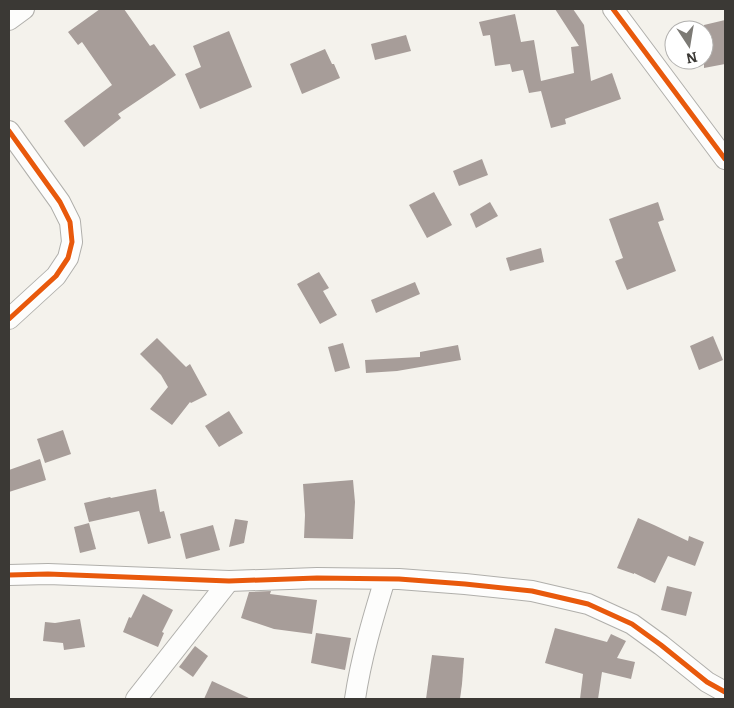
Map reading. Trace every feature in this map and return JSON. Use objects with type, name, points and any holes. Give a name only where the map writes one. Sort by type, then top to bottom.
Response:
[{"type":"street","points":[[9,20],[24,9]]},
{"type":"street","points":[[613,9],[725,159]]},
{"type":"street","points":[[9,131],[60,202],[70,222],[72,242],[68,258],[56,276],[9,319]]},
{"type":"street","points":[[9,575],[48,574],[229,581],[317,578],[385,579],[465,584],[532,591],[588,604],[632,624],[707,682],[725,692]]},
{"type":"street","points":[[355,699],[370,630],[385,579]]},
{"type":"street","points":[[136,699],[229,581]]},
{"type":"building","points":[[100,9],[124,9],[150,46],[154,44],[176,75],[118,114],[121,118],[84,147],[64,121],[112,85],[82,42],[78,45],[68,32]]},
{"type":"building","points":[[555,9],[573,9],[584,25],[591,81],[612,73],[621,99],[565,119],[566,124],[551,128],[541,91],[529,93],[523,70],[512,72],[510,64],[495,66],[490,35],[483,36],[479,22],[515,14],[521,42],[534,40],[541,81],[574,73],[571,47],[579,46]]},
{"type":"building","points":[[725,20],[725,64],[714,66],[714,23]]},
{"type":"building","points":[[229,31],[252,87],[200,109],[185,74],[201,67],[193,46]]},
{"type":"building","points":[[406,35],[411,51],[375,60],[371,44]]},
{"type":"building","points":[[325,49],[340,78],[302,94],[290,64]]},
{"type":"building","points":[[482,159],[488,175],[459,186],[453,171]]},
{"type":"building","points":[[434,192],[452,225],[427,238],[409,205]]},
{"type":"building","points":[[490,202],[498,216],[476,228],[470,214]]},
{"type":"building","points":[[658,202],[664,220],[658,222],[676,271],[627,290],[615,261],[623,258],[609,219]]},
{"type":"building","points":[[541,248],[544,262],[510,271],[506,258]]},
{"type":"building","points":[[319,272],[329,288],[323,291],[337,315],[320,324],[297,284]]},
{"type":"building","points":[[415,282],[420,294],[376,313],[371,300]]},
{"type":"building","points":[[713,336],[723,360],[699,370],[690,346]]},
{"type":"building","points":[[157,338],[186,367],[190,364],[207,395],[190,402],[172,425],[150,409],[168,387],[161,375],[140,354]]},
{"type":"building","points":[[343,343],[350,368],[335,372],[328,347]]},
{"type":"building","points":[[458,345],[461,360],[397,371],[366,373],[365,360],[420,357],[420,352]]},
{"type":"building","points":[[229,411],[243,433],[219,447],[205,426]]},
{"type":"building","points":[[63,430],[71,454],[45,463],[37,439]]},
{"type":"building","points":[[40,459],[46,480],[9,492],[9,470]]},
{"type":"building","points":[[353,480],[355,502],[353,539],[304,538],[303,484]]},
{"type":"building","points":[[156,489],[160,512],[164,511],[171,538],[148,544],[139,511],[89,522],[84,503]]},
{"type":"building","points":[[638,518],[688,541],[689,536],[704,542],[695,566],[668,556],[655,583],[634,573],[617,568]]},
{"type":"building","points":[[235,519],[248,521],[244,543],[229,547]]},
{"type":"building","points":[[89,523],[96,549],[80,553],[74,527]]},
{"type":"building","points":[[213,525],[220,550],[186,559],[180,534]]},
{"type":"building","points":[[667,586],[692,592],[686,616],[661,610]]},
{"type":"building","points":[[271,591],[270,594],[317,600],[312,634],[274,629],[241,618],[249,592]]},
{"type":"building","points":[[143,594],[173,610],[162,632],[164,633],[158,647],[123,632],[129,617],[131,618]]},
{"type":"building","points":[[80,619],[85,647],[64,650],[63,643],[43,641],[45,622],[55,623]]},
{"type":"building","points":[[555,628],[607,642],[611,634],[626,641],[617,658],[635,662],[631,679],[602,672],[598,699],[580,699],[583,674],[545,663]]},
{"type":"building","points":[[316,633],[351,638],[345,670],[311,663]]},
{"type":"building","points":[[195,646],[208,656],[193,677],[179,667]]},
{"type":"building","points":[[432,655],[464,658],[460,699],[426,699]]},
{"type":"building","points":[[212,681],[251,699],[204,699]]},
{"type":"cycle path","points":[[613,9],[725,159]]},
{"type":"cycle path","points":[[9,131],[60,202],[70,222],[72,242],[68,258],[56,276],[9,319]]},
{"type":"cycle path","points":[[9,575],[48,574],[229,581],[317,578],[399,579],[532,591],[588,604],[632,624],[707,682],[725,692]]}]
